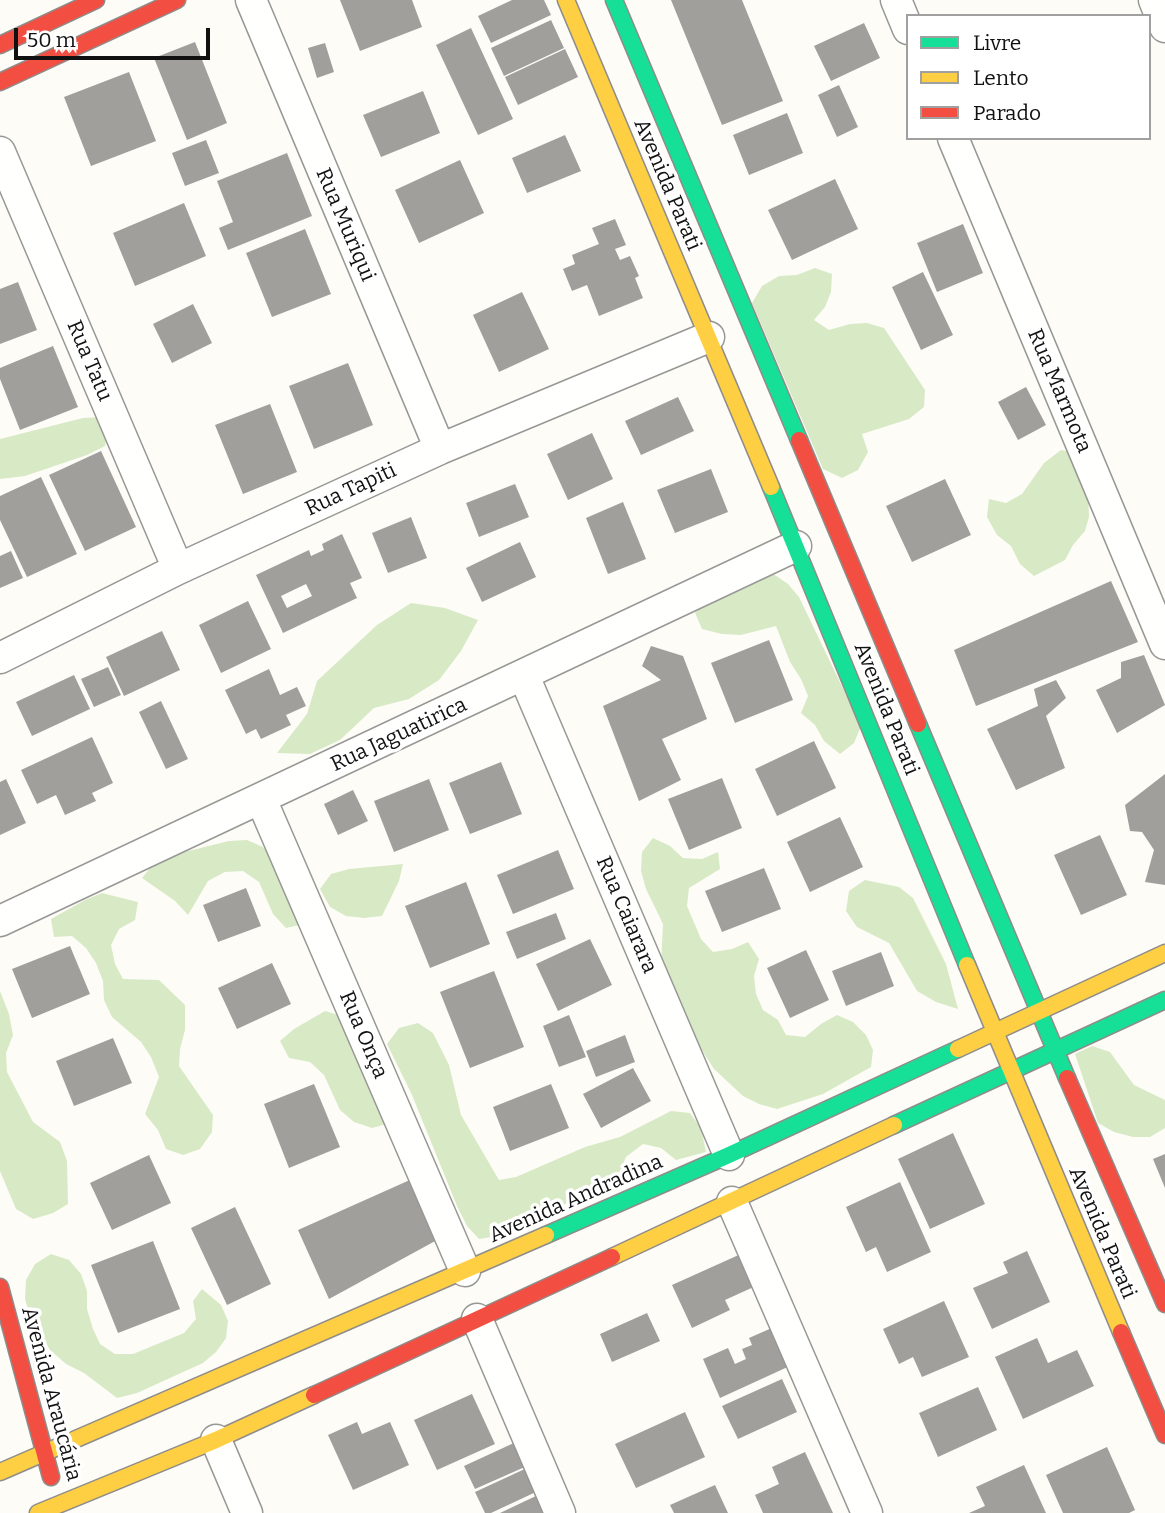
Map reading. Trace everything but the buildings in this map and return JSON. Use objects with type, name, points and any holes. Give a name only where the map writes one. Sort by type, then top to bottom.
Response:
[{"type":"street","points":[[0,45],[96,0]]},
{"type":"street","points":[[0,82],[177,0]]},
{"type":"street","name":"Rua Muriqui","points":[[251,0],[440,449]]},
{"type":"street","name":"Avenida Parati","points":[[566,0],[796,546],[1010,1070],[1165,1435]]},
{"type":"street","name":"Avenida Parati","points":[[614,0],[1055,1050],[1165,1304]]},
{"type":"street","points":[[895,0],[906,25]]},
{"type":"street","points":[[1154,0],[1165,27]]},
{"type":"street","name":"Rua Marmota","points":[[954,140],[1165,644]]},
{"type":"street","name":"Rua Tatu","points":[[0,152],[178,569]]},
{"type":"street","name":"Rua Tapiti","points":[[0,658],[178,569],[440,449],[709,337]]},
{"type":"street","name":"Rua Jaguatirica","points":[[0,921],[796,546]]},
{"type":"street","name":"Rua Caiarara","points":[[524,676],[729,1154]]},
{"type":"street","name":"Rua Onça","points":[[261,799],[465,1271]]},
{"type":"street","name":"Avenida Andradina","points":[[0,1472],[729,1154],[1040,1013],[1165,953]]},
{"type":"street","points":[[38,1513],[60,1509],[216,1440],[1165,1000]]},
{"type":"street","points":[[732,1202],[867,1513]]},
{"type":"street","name":"Avenida Araucária","points":[[0,1287],[60,1509]]},
{"type":"street","points":[[477,1318],[560,1513]]},
{"type":"street","points":[[216,1440],[247,1513]]},
{"type":"green space","points":[[815,268],[832,274],[831,292],[825,307],[814,320],[829,330],[867,323],[884,328],[925,390],[924,407],[909,419],[862,434],[868,452],[858,470],[842,478],[823,469],[752,303],[762,286],[779,276],[797,275]]},
{"type":"green space","points":[[102,417],[109,429],[105,446],[87,455],[25,476],[0,479],[0,439],[83,418]]},
{"type":"green space","points":[[1061,450],[1076,453],[1088,490],[1089,517],[1085,531],[1065,560],[1034,576],[1020,564],[1011,546],[997,535],[987,517],[989,499],[1006,503],[1022,494],[1044,463]]},
{"type":"green space","points":[[772,573],[788,584],[799,597],[861,726],[854,743],[840,754],[824,741],[815,725],[801,713],[808,696],[790,662],[776,626],[741,635],[722,634],[702,629],[695,613],[706,599]]},
{"type":"green space","points":[[411,603],[445,608],[478,620],[461,651],[439,680],[409,699],[374,708],[340,740],[310,754],[277,753],[307,714],[317,681],[377,625]]},
{"type":"green space","points":[[653,838],[670,846],[683,858],[702,859],[718,852],[720,869],[689,888],[687,906],[701,939],[713,952],[732,949],[748,942],[759,959],[754,976],[756,994],[763,1010],[778,1020],[786,1035],[805,1037],[837,1015],[853,1022],[866,1035],[873,1050],[871,1067],[823,1094],[777,1109],[743,1096],[714,1069],[682,1019],[661,965],[663,924],[646,889],[641,871],[642,852]]},
{"type":"green space","points":[[247,840],[263,847],[277,862],[304,924],[286,928],[273,914],[259,882],[243,871],[225,872],[208,881],[188,915],[175,901],[142,878],[154,863],[172,855],[229,841]]},
{"type":"green space","points":[[403,864],[399,881],[382,916],[346,916],[330,907],[320,889],[331,874],[349,869]]},
{"type":"green space","points":[[865,880],[899,887],[913,898],[946,964],[958,1009],[936,1002],[917,991],[889,943],[857,927],[846,911],[849,891]]},
{"type":"green space","points":[[102,893],[138,902],[135,920],[119,929],[111,945],[115,964],[123,979],[159,980],[185,1005],[185,1030],[179,1066],[213,1115],[212,1132],[200,1149],[183,1155],[166,1149],[158,1130],[145,1114],[159,1077],[141,1042],[112,1017],[104,1000],[103,981],[96,963],[86,948],[72,936],[54,937],[51,919]]},
{"type":"green space","points":[[0,991],[9,1014],[13,1035],[6,1053],[7,1072],[33,1122],[60,1142],[67,1161],[68,1204],[53,1213],[33,1219],[16,1209],[0,1171]]},
{"type":"green space","points":[[325,1011],[342,1016],[390,1123],[372,1128],[354,1122],[340,1110],[324,1075],[310,1062],[289,1058],[280,1041],[294,1029]]},
{"type":"green space","points":[[418,1023],[433,1033],[449,1065],[461,1115],[499,1180],[516,1177],[585,1147],[620,1137],[671,1111],[690,1113],[701,1128],[706,1152],[676,1160],[661,1148],[643,1144],[626,1157],[609,1189],[576,1199],[498,1236],[479,1239],[467,1226],[457,1206],[412,1095],[387,1044],[399,1028]]},
{"type":"green space","points":[[1092,1046],[1110,1052],[1134,1085],[1165,1100],[1165,1128],[1150,1137],[1133,1137],[1114,1132],[1098,1123],[1075,1054]]},
{"type":"green space","points":[[51,1254],[69,1260],[81,1274],[87,1291],[87,1309],[93,1329],[100,1344],[115,1354],[133,1354],[184,1333],[196,1319],[193,1301],[202,1289],[221,1305],[228,1321],[226,1338],[216,1352],[203,1363],[137,1393],[117,1398],[50,1350],[30,1316],[25,1299],[26,1280],[35,1264]]},
{"type":"traffic: fast","points":[[614,0],[799,440]]},
{"type":"traffic: fast","points":[[771,487],[967,965]]},
{"type":"traffic: fast","points":[[918,724],[1067,1078]]},
{"type":"traffic: fast","points":[[894,1125],[1165,1000]]},
{"type":"traffic: fast","points":[[546,1235],[729,1155],[958,1049]]},
{"type":"traffic: slow","points":[[566,0],[771,487]]},
{"type":"traffic: slow","points":[[958,1049],[1165,953]]},
{"type":"traffic: slow","points":[[967,965],[1121,1332]]},
{"type":"traffic: slow","points":[[612,1257],[894,1125]]},
{"type":"traffic: slow","points":[[0,1472],[546,1235]]},
{"type":"traffic: slow","points":[[38,1513],[216,1440],[314,1395]]},
{"type":"traffic: jam","points":[[0,45],[96,0]]},
{"type":"traffic: jam","points":[[0,82],[177,0]]},
{"type":"traffic: jam","points":[[799,440],[918,724]]},
{"type":"traffic: jam","points":[[1067,1078],[1165,1304]]},
{"type":"traffic: jam","points":[[314,1395],[612,1257]]},
{"type":"traffic: jam","points":[[0,1287],[51,1477]]},
{"type":"traffic: jam","points":[[1121,1332],[1165,1435]]}]
